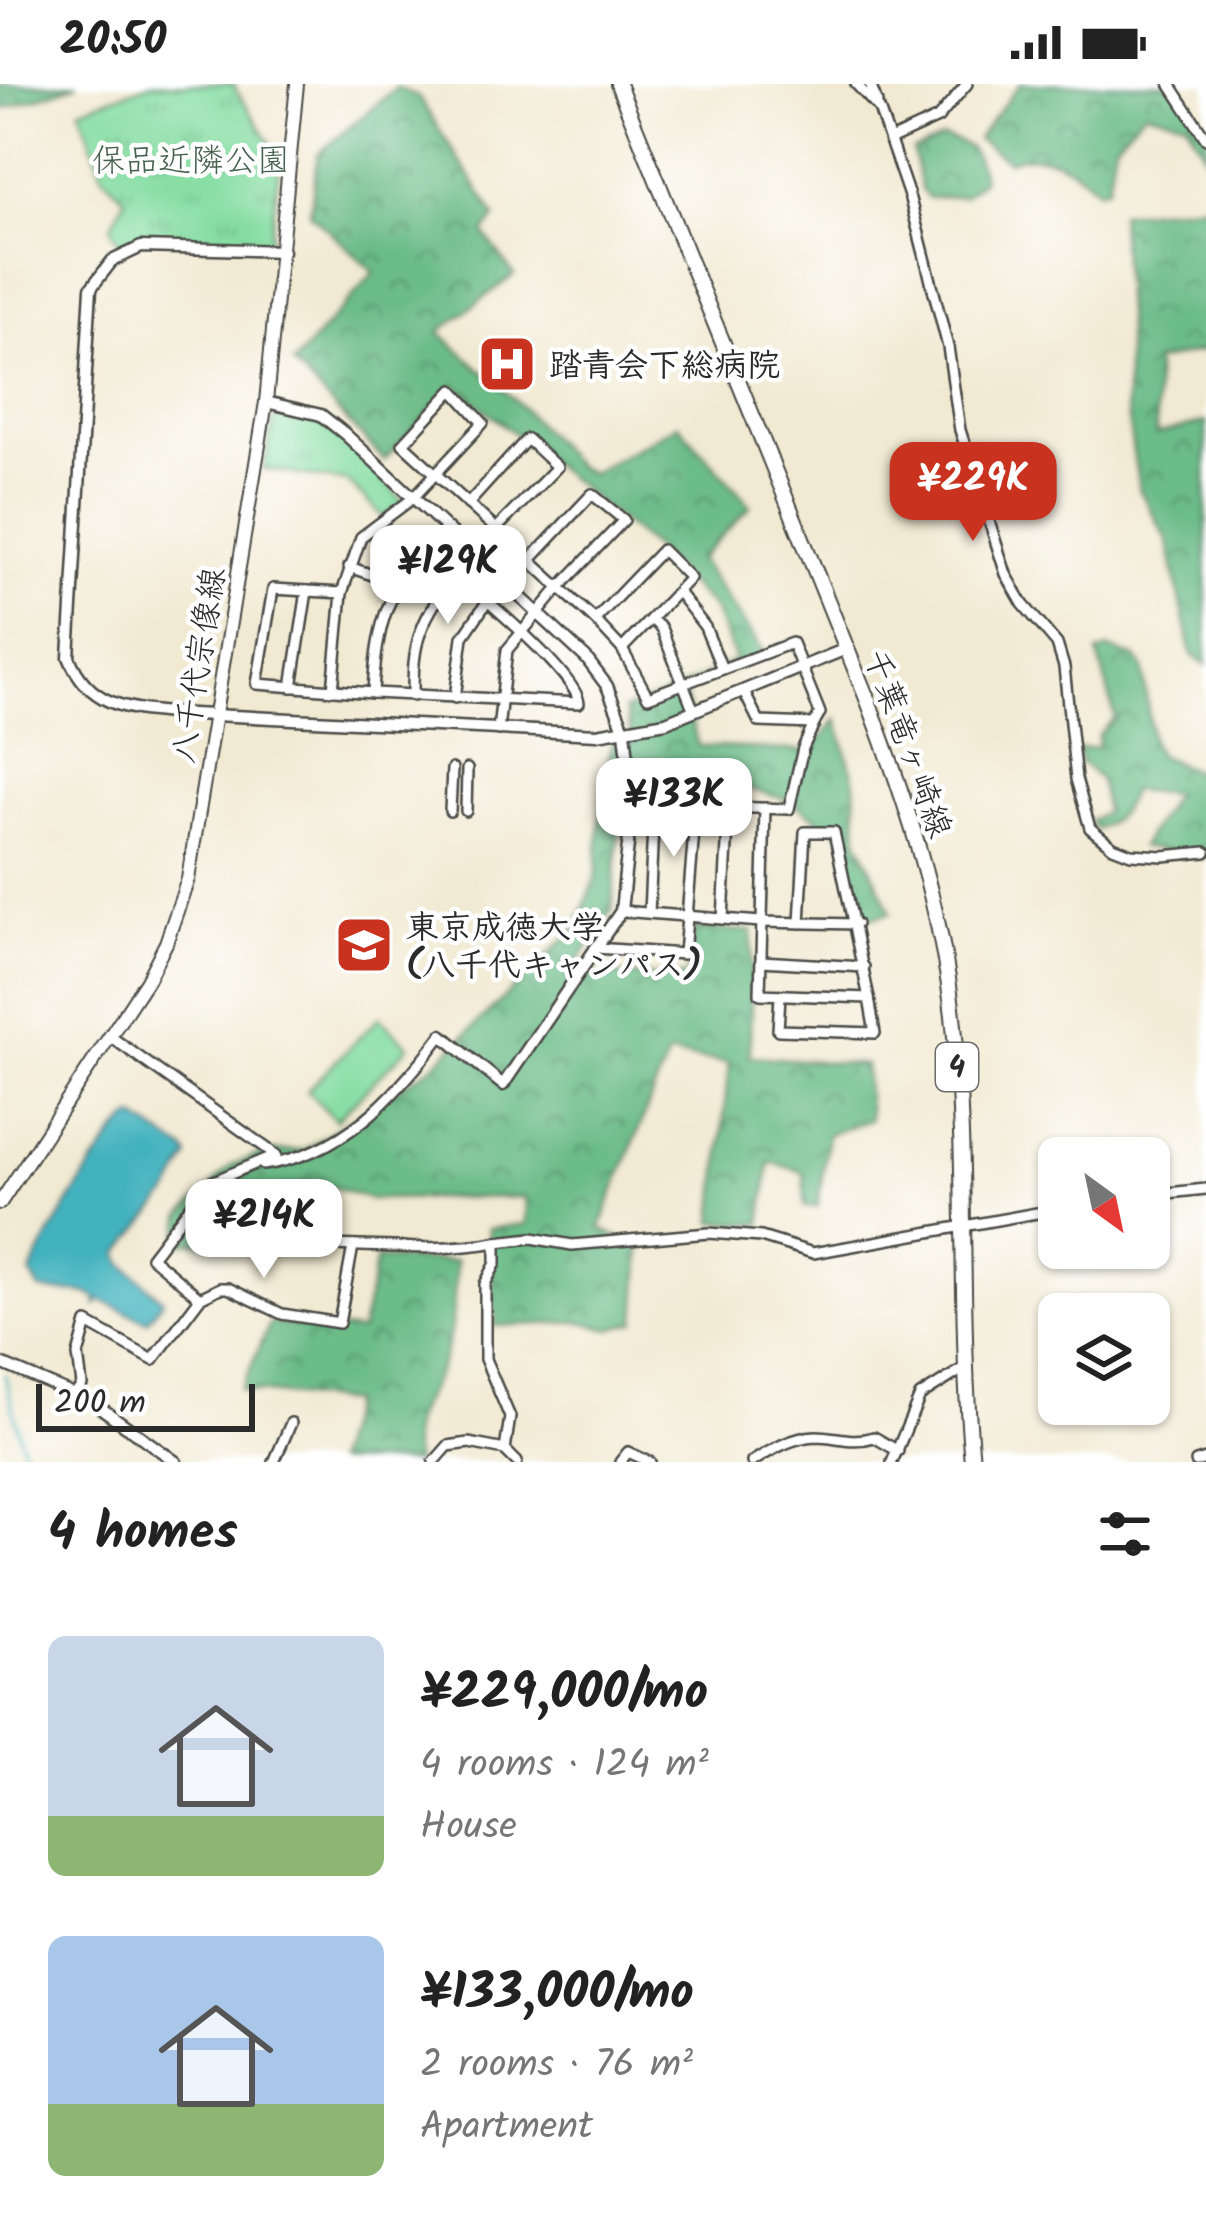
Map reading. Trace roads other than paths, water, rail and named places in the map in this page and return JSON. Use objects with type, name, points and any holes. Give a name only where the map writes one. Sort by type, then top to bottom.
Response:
[{"type":"main road","name":"八千代宗像線","points":[[0,1203],[158,962],[182,903],[195,851],[266,402],[297,84]]},
{"type":"main road","name":"千葉竜ヶ崎線","points":[[618,84],[901,790],[937,918],[957,1058],[972,1462]]},
{"type":"street","points":[[856,84],[879,109]]},
{"type":"street","points":[[870,84],[892,139],[930,269],[960,430],[1006,574],[1023,604],[1052,634],[1064,667],[1090,828],[1113,847],[1131,854],[1206,855]]},
{"type":"street","points":[[892,139],[938,118],[967,84]]},
{"type":"street","points":[[1170,84],[1206,139]]},
{"type":"street","points":[[283,251],[132,249],[104,268],[87,303],[69,657],[88,688],[129,710],[597,734],[694,712],[846,650]]},
{"type":"street","points":[[333,690],[342,593],[361,537],[412,499],[434,474],[483,422],[453,391],[403,444],[434,474],[595,620],[622,650],[648,697],[792,643],[820,713],[803,748],[790,809],[629,804]]},
{"type":"street","points":[[249,1167],[298,1160],[330,1145],[396,1092],[442,1035],[503,1085],[621,911],[629,804],[625,731],[596,669],[329,420],[312,411],[266,402]]},
{"type":"street","points":[[413,696],[414,658],[422,629],[456,573],[557,467],[527,439],[468,505]]},
{"type":"street","points":[[498,730],[507,650],[624,520],[592,494],[530,560]]},
{"type":"street","points":[[342,593],[273,589],[256,684],[292,687],[413,696],[579,704],[578,690],[558,666],[424,548],[399,584],[376,635],[373,693]]},
{"type":"street","points":[[595,620],[662,550],[690,578],[622,650]]},
{"type":"street","points":[[349,567],[399,584]]},
{"type":"street","points":[[292,687],[307,591]]},
{"type":"street","points":[[678,592],[705,627],[722,669]]},
{"type":"street","points":[[455,698],[463,637],[487,602]]},
{"type":"street","points":[[651,619],[661,628],[694,712]]},
{"type":"street","points":[[743,692],[759,722],[814,724]]},
{"type":"street","points":[[450,811],[452,769]]},
{"type":"street","points":[[466,769],[466,811]]},
{"type":"street","points":[[649,913],[654,805]]},
{"type":"street","points":[[595,948],[684,954],[696,806]]},
{"type":"street","points":[[723,919],[729,807]]},
{"type":"street","points":[[766,808],[760,994],[869,998]]},
{"type":"street","points":[[780,994],[778,1030],[875,1033],[834,832],[805,832],[800,923]]},
{"type":"street","points":[[621,911],[856,924]]},
{"type":"street","points":[[760,962],[864,967]]},
{"type":"street","points":[[111,1037],[276,1155],[207,1184],[151,1257],[200,1298]]},
{"type":"street","points":[[1170,1193],[1206,1189]]},
{"type":"street","points":[[277,1246],[435,1248],[532,1238],[572,1245],[709,1233],[761,1237],[813,1253],[1038,1212]]},
{"type":"street","points":[[496,1242],[496,1263],[485,1285],[485,1359],[510,1417],[505,1450]]},
{"type":"street","points":[[77,1393],[82,1385],[78,1355],[87,1323],[153,1360],[200,1298],[220,1288],[282,1314],[339,1323],[353,1246]]},
{"type":"street","points":[[0,1363],[94,1402],[176,1462]]},
{"type":"street","points":[[892,1462],[920,1396],[966,1366]]},
{"type":"street","points":[[274,1462],[291,1424]]},
{"type":"street","points":[[752,1462],[778,1446],[818,1436],[854,1442],[874,1437],[898,1450]]},
{"type":"street","points":[[434,1462],[448,1446],[469,1443],[505,1450],[517,1462]]},
{"type":"street","points":[[620,1462],[628,1451],[650,1462]]},
{"type":"street","points":[[1196,1462],[1206,1459]]},
{"type":"water","points":[[135,1117],[189,1157],[169,1194],[120,1253],[122,1262],[163,1300],[147,1321],[100,1300],[97,1305],[90,1295],[40,1290],[31,1274],[78,1188],[111,1140]]},
{"type":"waterway","points":[[5,1375],[26,1462]]},
{"type":"place","name":"踏青会下総病院","points":[[507,364]]},
{"type":"place","name":"東京成徳大学 (八千代キャンパス)","points":[[364,945]]},
{"type":"park label","name":"保品近隣公園","points":[[191,159]]}]
